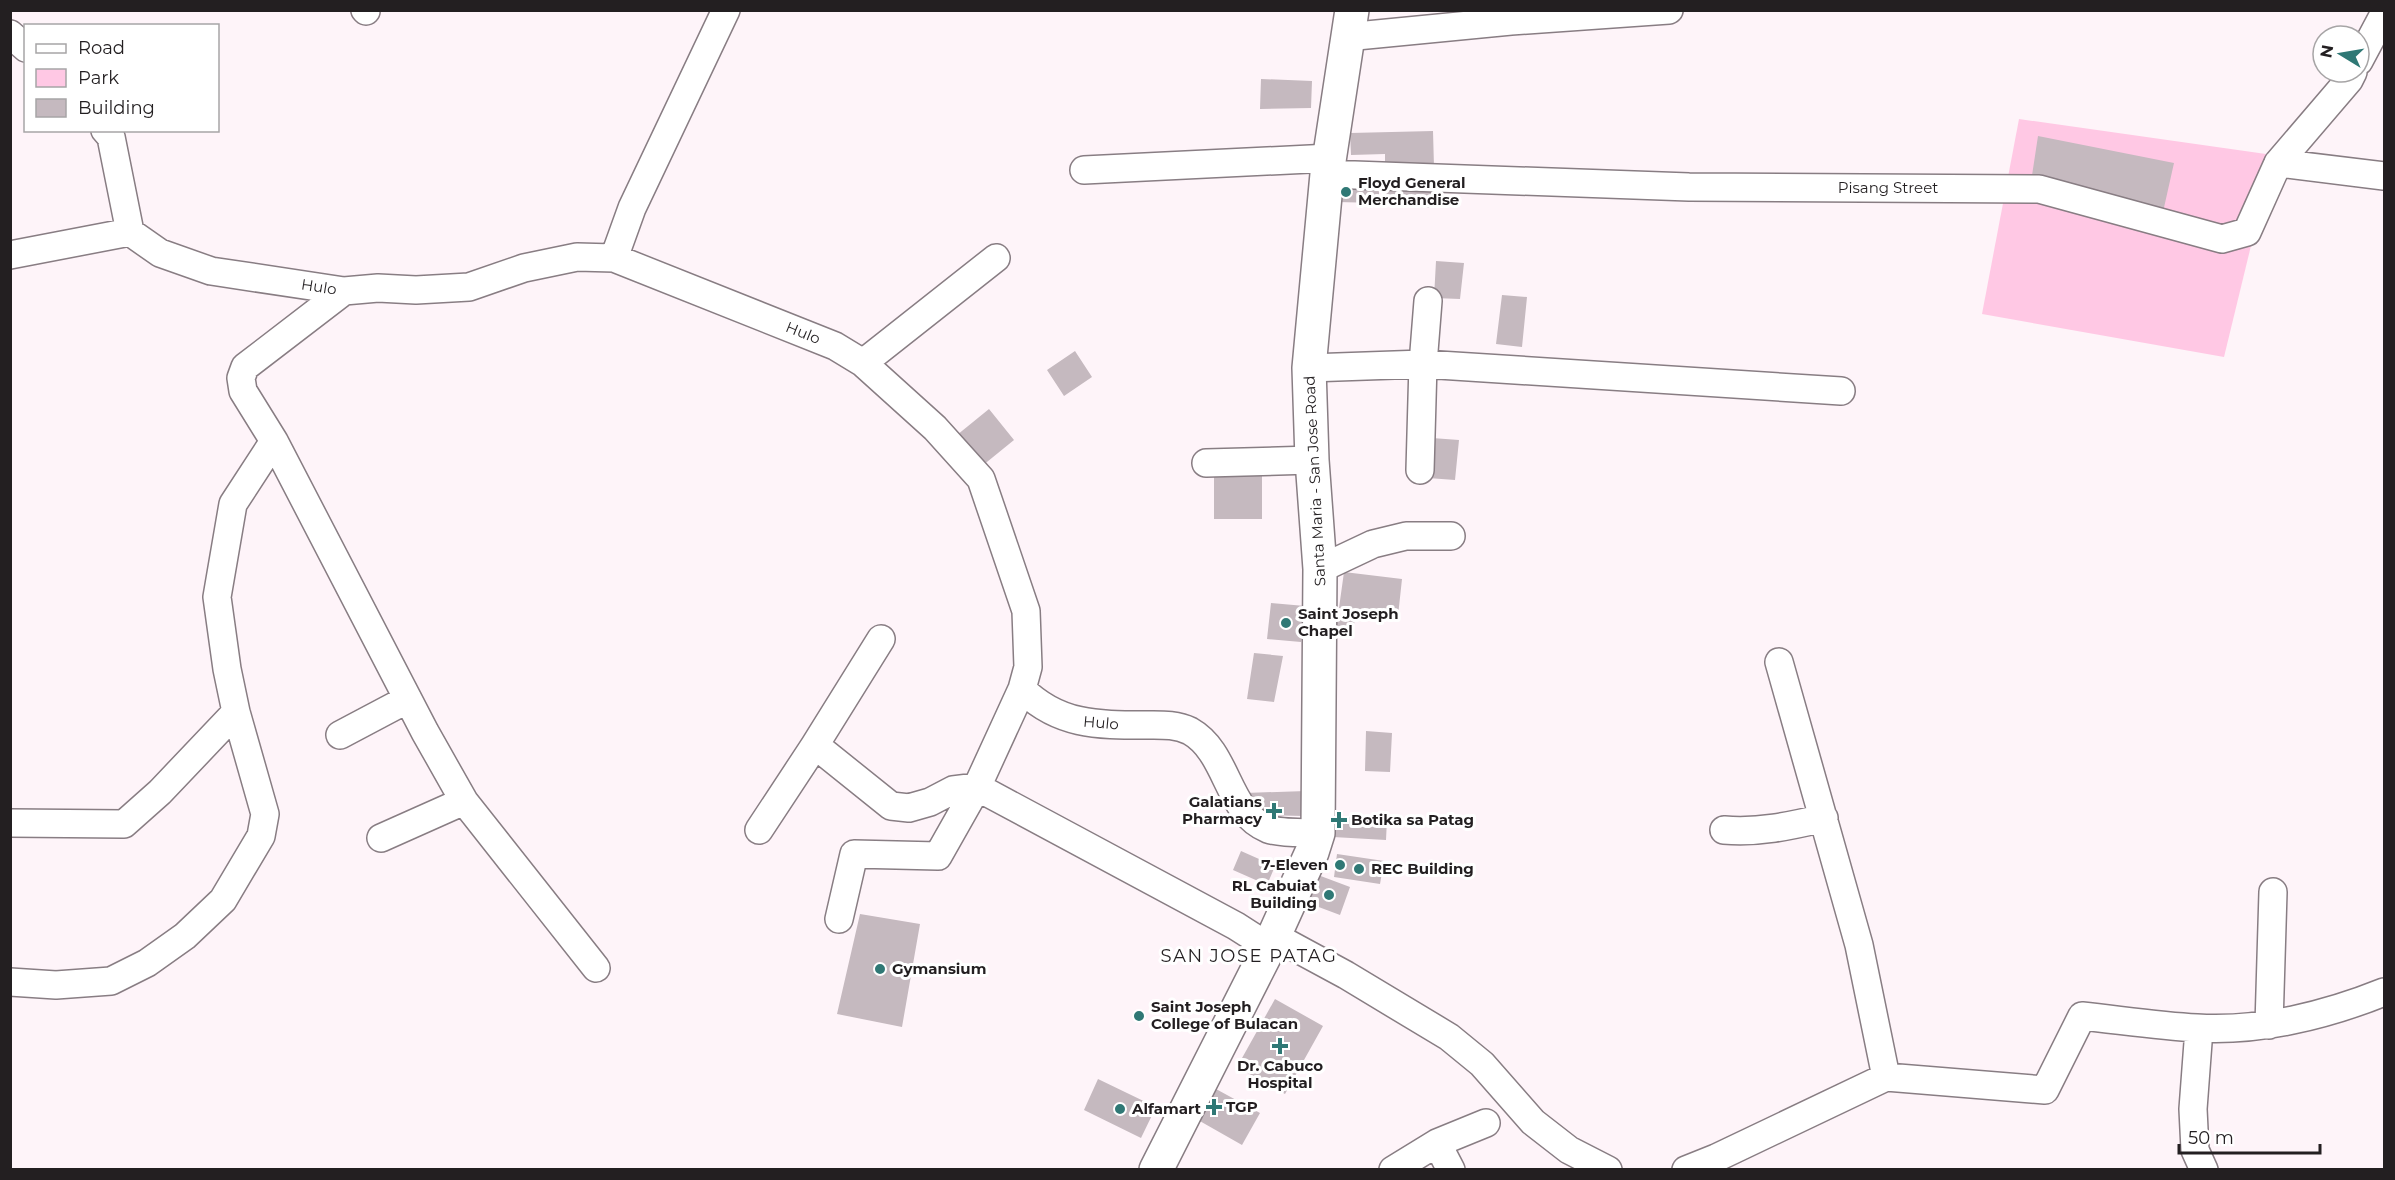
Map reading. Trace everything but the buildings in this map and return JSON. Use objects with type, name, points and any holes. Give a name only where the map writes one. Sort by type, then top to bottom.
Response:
[{"type":"main road","name":"Santa Maria - San Jose Road","points":[[1156,1170],[1272,941],[1312,852],[1318,833],[1320,569],[1312,460],[1310,368],[1328,166],[1349,24]]},
{"type":"street","points":[[614,258],[632,208],[726,10]]},
{"type":"street","points":[[1349,24],[1511,21],[1669,10]]},
{"type":"street","points":[[2371,39],[2385,14]]},
{"type":"street","points":[[10,34],[24,46]]},
{"type":"street","name":"Pisang Street","points":[[1328,166],[1689,187],[2039,189],[2222,239],[2247,232],[2278,163],[2346,84]]},
{"type":"street","points":[[10,255],[130,232],[111,138],[106,132]]},
{"type":"street","points":[[2278,163],[2385,176]]},
{"type":"street","points":[[1084,170],[1328,166]]},
{"type":"street","name":"Hulo","points":[[130,232],[160,253],[211,271],[344,291],[378,288],[416,290],[468,287],[524,268],[577,257],[614,258],[835,346],[863,363],[934,428],[981,479],[1026,611],[1028,667],[1022,689],[1036,703],[1069,720],[1102,725],[1177,726],[1192,733],[1215,755],[1244,813],[1270,830],[1318,833]]},
{"type":"street","points":[[863,363],[996,258]]},
{"type":"street","points":[[344,291],[244,367],[241,378],[243,391],[274,441],[408,699],[464,801],[596,968]]},
{"type":"street","points":[[1420,470],[1423,364],[1428,301]]},
{"type":"street","points":[[1310,368],[1423,364],[1841,391]]},
{"type":"street","points":[[10,982],[56,985],[111,981],[147,963],[185,936],[223,900],[261,836],[265,814],[226,669],[217,597],[233,504],[274,441]]},
{"type":"street","points":[[1206,463],[1312,460]]},
{"type":"street","points":[[1320,569],[1373,544],[1406,536],[1450,536]]},
{"type":"street","points":[[759,830],[816,746],[881,639]]},
{"type":"street","points":[[1779,662],[1859,945],[1886,1077]]},
{"type":"street","points":[[839,920],[854,854],[938,856],[977,787],[1022,689]]},
{"type":"street","points":[[340,735],[408,699]]},
{"type":"street","points":[[10,823],[124,824],[160,792],[236,712]]},
{"type":"street","points":[[816,746],[891,806],[909,808],[930,802],[953,790],[977,787],[1236,926],[1346,975],[1449,1037],[1482,1064],[1533,1122],[1569,1150],[1608,1170]]},
{"type":"street","points":[[381,838],[464,801]]},
{"type":"street","points":[[1724,830],[1745,832],[1766,830],[1824,819]]},
{"type":"street","points":[[2269,1025],[2273,892]]},
{"type":"street","points":[[1686,1170],[1886,1077],[2045,1090],[2082,1016],[2199,1029],[2269,1025],[2339,1010],[2385,992]]},
{"type":"street","points":[[2199,1029],[2193,1109],[2194,1150],[2204,1170]]},
{"type":"street","points":[[1393,1170],[1437,1143],[1486,1123]]},
{"type":"street","points":[[1437,1143],[1451,1170]]},
{"type":"green space","points":[[2019,119],[2273,155],[2224,357],[1982,314]]},
{"type":"place","name":"Floyd General Merchandise","points":[[1346,192]]},
{"type":"place","name":"Saint Joseph Chapel","points":[[1286,623]]},
{"type":"place","name":"Galatians Pharmacy","points":[[1274,811]]},
{"type":"place","name":"Botika sa Patag","points":[[1339,820]]},
{"type":"place","name":"7-Eleven","points":[[1340,865]]},
{"type":"place","name":"REC Building","points":[[1359,869]]},
{"type":"place","name":"RL Cabuiat Building","points":[[1329,895]]},
{"type":"place","name":"Gymansium","points":[[880,969]]},
{"type":"place","name":"Saint Joseph College of Bulacan","points":[[1139,1016]]},
{"type":"place","name":"Dr. Cabuco Hospital","points":[[1280,1046]]},
{"type":"place","name":"TGP","points":[[1214,1107]]},
{"type":"place","name":"Alfamart","points":[[1120,1109]]},
{"type":"district","name":"SAN JOSE PATAG","points":[[1249,956]]}]
